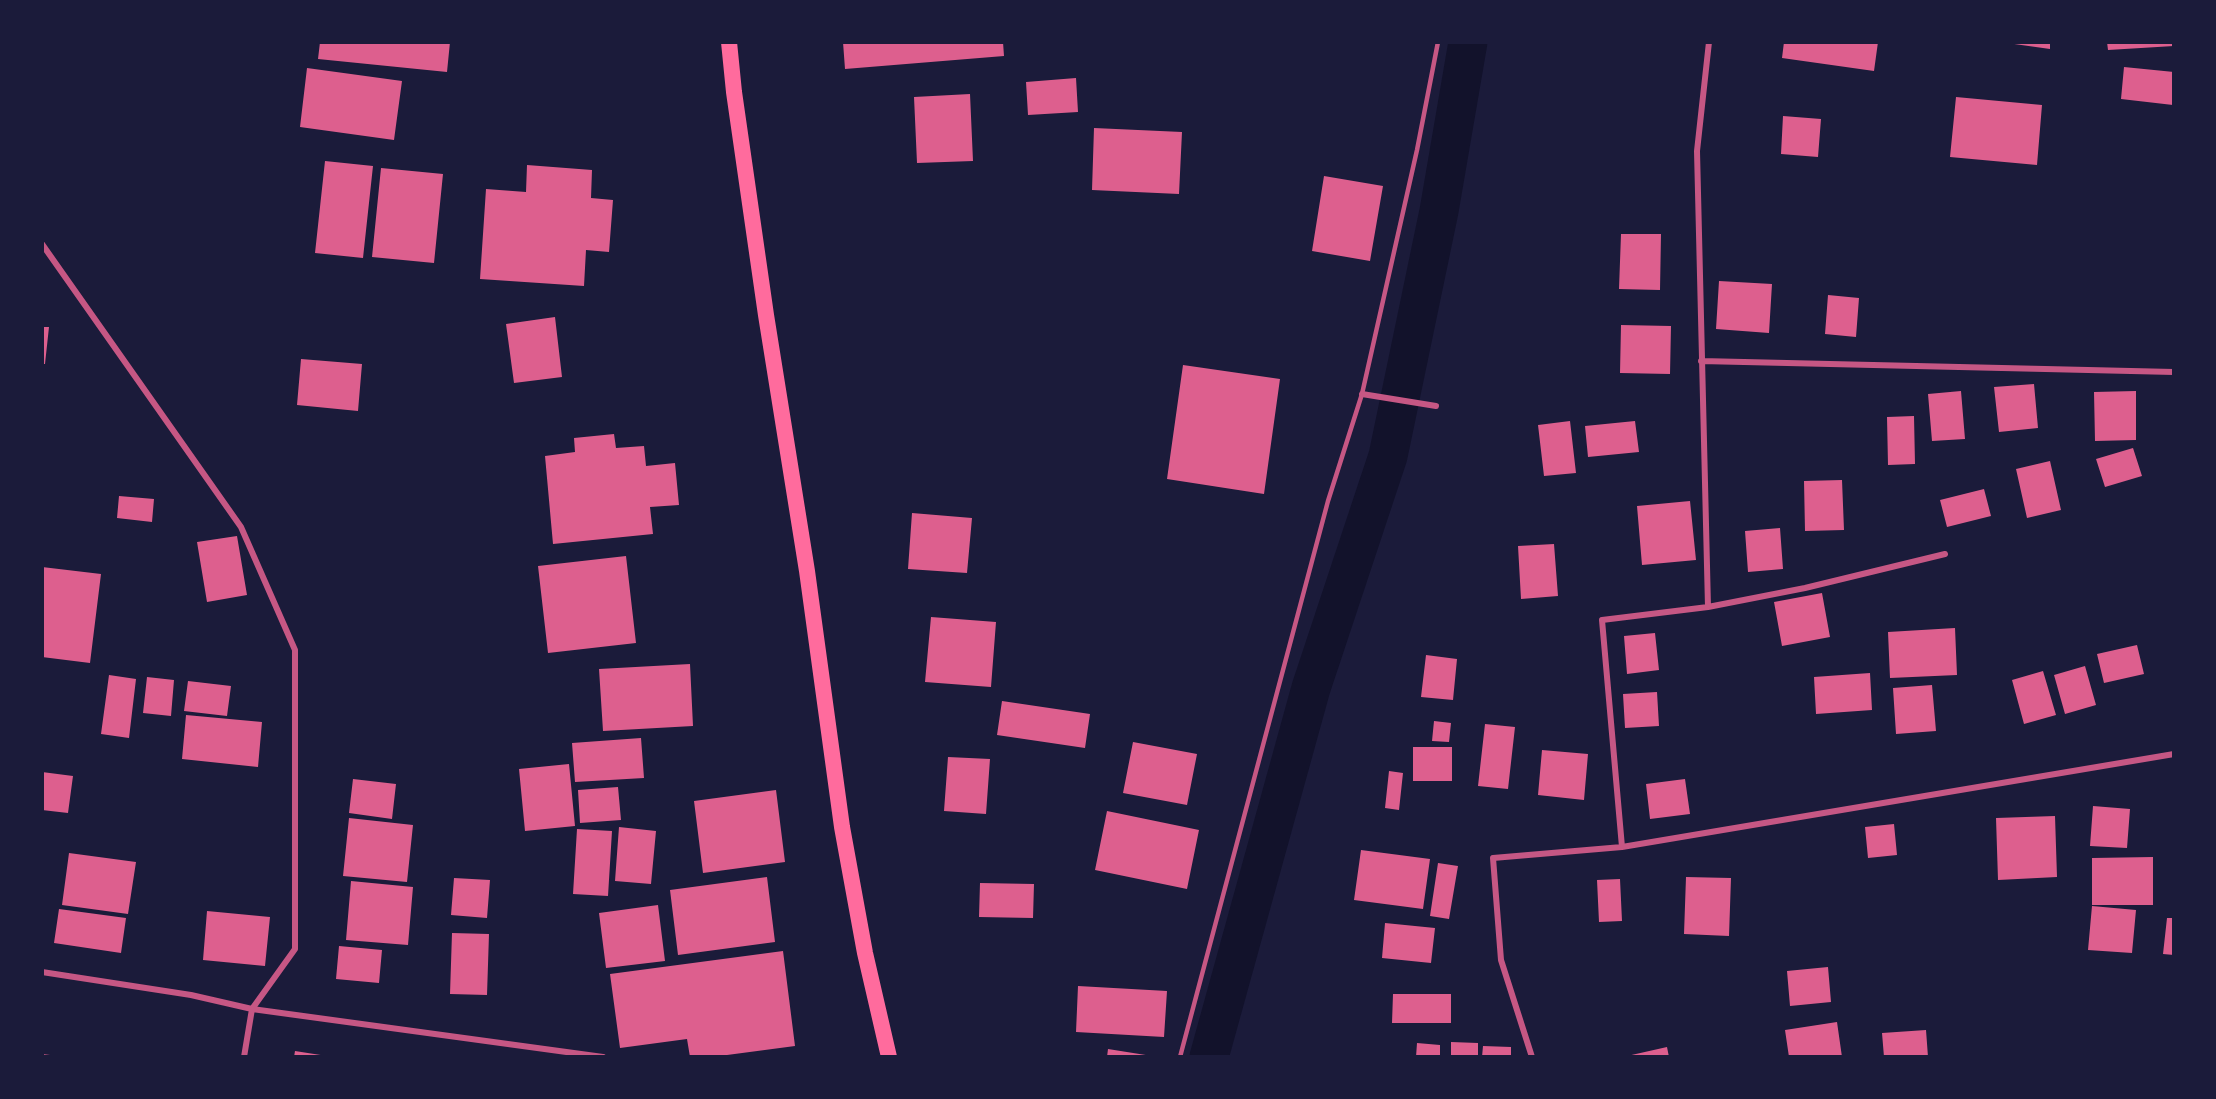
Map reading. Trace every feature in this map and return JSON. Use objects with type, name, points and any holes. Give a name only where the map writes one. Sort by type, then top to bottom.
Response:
[{"type":"highway","points":[[729,42],[766,315],[807,572],[842,827],[872,983],[889,1057]]},
{"type":"street","points":[[1708,607],[1697,151],[1709,42]]},
{"type":"street","points":[[42,244],[242,527],[295,650],[295,949],[252,1009],[244,1057]]},
{"type":"street","points":[[1701,361],[2174,372]]},
{"type":"street","points":[[1362,394],[1436,406]]},
{"type":"street","points":[[1622,847],[1602,620],[1708,607],[1805,588],[1945,554]]},
{"type":"street","points":[[1532,1057],[1502,960],[1493,858],[1622,847],[2174,754]]},
{"type":"street","points":[[42,972],[191,995],[252,1009],[603,1057]]},
{"type":"lane","points":[[1180,1057],[1328,501],[1362,394],[1417,150],[1438,42]]},
{"type":"building","points":[[320,42],[450,42],[447,72],[318,59]]},
{"type":"building","points":[[843,42],[1003,42],[1004,56],[845,69]]},
{"type":"building","points":[[1784,42],[1878,42],[1874,71],[1782,58]]},
{"type":"building","points":[[2000,42],[2050,42],[2050,49]]},
{"type":"building","points":[[2107,42],[2174,42],[2174,46],[2108,50]]},
{"type":"building","points":[[2124,67],[2174,72],[2173,105],[2121,99]]},
{"type":"building","points":[[307,68],[402,81],[394,140],[300,127]]},
{"type":"building","points":[[1076,78],[1078,112],[1028,115],[1026,82]]},
{"type":"building","points":[[970,94],[973,161],[917,163],[914,97]]},
{"type":"building","points":[[1956,97],[2042,105],[2037,165],[1950,157]]},
{"type":"building","points":[[1783,116],[1821,119],[1818,157],[1781,154]]},
{"type":"building","points":[[1094,128],[1182,132],[1179,194],[1092,190]]},
{"type":"building","points":[[325,161],[373,166],[363,258],[315,253]]},
{"type":"building","points":[[527,165],[592,170],[591,198],[613,200],[609,252],[586,250],[584,286],[480,279],[486,189],[526,192]]},
{"type":"building","points":[[381,168],[443,174],[434,263],[372,257]]},
{"type":"building","points":[[1324,176],[1383,186],[1370,261],[1312,251]]},
{"type":"building","points":[[1621,234],[1661,234],[1660,290],[1619,289]]},
{"type":"building","points":[[1719,281],[1772,284],[1769,333],[1716,329]]},
{"type":"building","points":[[1828,295],[1859,298],[1856,337],[1825,334]]},
{"type":"building","points":[[555,317],[562,377],[514,383],[506,324]]},
{"type":"building","points":[[1621,325],[1671,326],[1670,374],[1620,373]]},
{"type":"building","points":[[42,327],[49,327],[45,364],[42,364]]},
{"type":"building","points":[[301,359],[362,364],[358,411],[297,405]]},
{"type":"building","points":[[1183,365],[1280,379],[1264,494],[1167,479]]},
{"type":"building","points":[[2034,384],[2038,428],[1999,432],[1994,387]]},
{"type":"building","points":[[1961,391],[1965,439],[1932,441],[1928,394]]},
{"type":"building","points":[[2136,391],[2136,440],[2095,441],[2094,392]]},
{"type":"building","points":[[1914,416],[1915,464],[1888,465],[1887,417]]},
{"type":"building","points":[[1570,421],[1576,473],[1544,476],[1538,425]]},
{"type":"building","points":[[1635,421],[1639,452],[1588,457],[1585,426]]},
{"type":"building","points":[[614,434],[616,448],[644,446],[646,466],[675,463],[679,505],[650,507],[653,534],[553,544],[545,456],[575,452],[574,438]]},
{"type":"building","points":[[2133,448],[2142,476],[2105,487],[2096,459]]},
{"type":"building","points":[[2050,461],[2061,510],[2027,518],[2016,469]]},
{"type":"building","points":[[1842,480],[1844,530],[1805,531],[1804,481]]},
{"type":"building","points":[[1984,489],[1991,516],[1947,527],[1940,500]]},
{"type":"building","points":[[119,496],[154,499],[152,522],[117,518]]},
{"type":"building","points":[[1690,501],[1696,560],[1642,565],[1637,506]]},
{"type":"building","points":[[912,513],[972,518],[967,573],[908,569]]},
{"type":"building","points":[[1780,528],[1783,569],[1748,572],[1745,531]]},
{"type":"building","points":[[237,536],[247,595],[207,602],[197,542]]},
{"type":"building","points":[[1554,544],[1558,596],[1521,599],[1518,546]]},
{"type":"building","points":[[626,556],[636,643],[548,653],[538,566]]},
{"type":"building","points":[[42,567],[101,574],[90,663],[42,657]]},
{"type":"building","points":[[1822,593],[1830,637],[1782,646],[1774,602]]},
{"type":"building","points":[[931,617],[996,622],[991,687],[925,682]]},
{"type":"building","points":[[1955,628],[1957,675],[1890,678],[1888,632]]},
{"type":"building","points":[[1655,633],[1659,670],[1627,674],[1624,636]]},
{"type":"building","points":[[2137,645],[2144,674],[2104,683],[2097,654]]},
{"type":"building","points":[[1426,655],[1457,659],[1453,700],[1421,697]]},
{"type":"building","points":[[690,664],[693,726],[603,731],[599,669]]},
{"type":"building","points":[[2085,666],[2096,705],[2065,714],[2054,675]]},
{"type":"building","points":[[2043,671],[2056,715],[2024,724],[2012,680]]},
{"type":"building","points":[[1870,673],[1872,710],[1816,714],[1814,677]]},
{"type":"building","points":[[109,675],[136,679],[129,738],[101,734]]},
{"type":"building","points":[[147,677],[174,680],[171,716],[143,713]]},
{"type":"building","points":[[188,681],[231,686],[227,716],[184,711]]},
{"type":"building","points":[[1932,685],[1936,731],[1896,734],[1893,688]]},
{"type":"building","points":[[1657,692],[1659,726],[1625,728],[1623,694]]},
{"type":"building","points":[[1002,701],[1090,714],[1085,748],[997,735]]},
{"type":"building","points":[[186,715],[262,722],[258,767],[182,759]]},
{"type":"building","points":[[1434,721],[1451,723],[1449,742],[1432,741]]},
{"type":"building","points":[[1485,724],[1515,727],[1508,789],[1478,786]]},
{"type":"building","points":[[641,738],[644,778],[575,782],[572,743]]},
{"type":"building","points":[[1133,742],[1197,754],[1187,805],[1123,793]]},
{"type":"building","points":[[1413,747],[1452,747],[1452,781],[1413,781]]},
{"type":"building","points":[[1542,750],[1588,754],[1584,800],[1538,795]]},
{"type":"building","points":[[948,757],[990,759],[986,814],[944,811]]},
{"type":"building","points":[[569,764],[575,826],[525,831],[519,769]]},
{"type":"building","points":[[1389,771],[1403,773],[1399,810],[1385,808]]},
{"type":"building","points":[[42,772],[73,776],[68,813],[42,810]]},
{"type":"building","points":[[353,779],[396,784],[392,819],[349,813]]},
{"type":"building","points":[[1685,779],[1690,814],[1650,819],[1646,784]]},
{"type":"building","points":[[618,787],[621,820],[580,823],[578,790]]},
{"type":"building","points":[[776,790],[785,862],[703,873],[694,801]]},
{"type":"building","points":[[2093,806],[2130,809],[2127,848],[2090,846]]},
{"type":"building","points":[[1107,811],[1199,830],[1187,889],[1095,870]]},
{"type":"building","points":[[2055,816],[2057,877],[1998,880],[1996,818]]},
{"type":"building","points":[[349,818],[413,825],[407,882],[343,876]]},
{"type":"building","points":[[1894,824],[1897,855],[1868,858],[1865,827]]},
{"type":"building","points":[[619,827],[656,831],[651,884],[615,881]]},
{"type":"building","points":[[577,829],[612,831],[608,896],[573,894]]},
{"type":"building","points":[[1361,850],[1430,859],[1423,909],[1354,900]]},
{"type":"building","points":[[69,853],[136,862],[128,914],[62,905]]},
{"type":"building","points":[[2153,857],[2153,905],[2092,905],[2092,858]]},
{"type":"building","points":[[1438,863],[1458,866],[1449,919],[1430,916]]},
{"type":"building","points":[[767,877],[775,942],[678,955],[670,890]]},
{"type":"building","points":[[1686,877],[1731,878],[1729,936],[1684,934]]},
{"type":"building","points":[[454,878],[490,880],[487,918],[451,915]]},
{"type":"building","points":[[1620,879],[1622,921],[1599,922],[1597,880]]},
{"type":"building","points":[[351,881],[413,887],[408,945],[346,940]]},
{"type":"building","points":[[980,883],[1034,884],[1033,918],[979,917]]},
{"type":"building","points":[[658,905],[665,961],[606,968],[599,913]]},
{"type":"building","points":[[2092,906],[2136,910],[2132,953],[2088,950]]},
{"type":"building","points":[[59,909],[126,918],[121,953],[54,943]]},
{"type":"building","points":[[207,911],[270,917],[265,966],[203,960]]},
{"type":"building","points":[[2167,918],[2174,918],[2174,955],[2163,954]]},
{"type":"building","points":[[1385,923],[1435,928],[1431,963],[1382,958]]},
{"type":"building","points":[[452,933],[489,934],[487,995],[450,994]]},
{"type":"building","points":[[339,946],[382,950],[379,983],[336,979]]},
{"type":"building","points":[[783,951],[795,1046],[712,1057],[690,1057],[687,1039],[620,1048],[610,974]]},
{"type":"building","points":[[1828,967],[1831,1002],[1790,1006],[1787,971]]},
{"type":"building","points":[[1078,986],[1167,991],[1164,1037],[1076,1032]]},
{"type":"building","points":[[1393,994],[1451,994],[1451,1023],[1392,1023]]},
{"type":"building","points":[[1837,1022],[1842,1057],[1789,1057],[1785,1030]]},
{"type":"building","points":[[1926,1030],[1928,1057],[1884,1057],[1882,1033]]},
{"type":"building","points":[[1451,1042],[1478,1043],[1478,1057],[1451,1057]]},
{"type":"building","points":[[1417,1043],[1440,1045],[1440,1057],[1416,1057]]},
{"type":"building","points":[[1483,1046],[1511,1047],[1511,1057],[1482,1057]]},
{"type":"building","points":[[1667,1047],[1669,1057],[1627,1057],[1627,1056]]},
{"type":"building","points":[[1108,1049],[1152,1056],[1152,1057],[1107,1057]]},
{"type":"building","points":[[295,1051],[327,1056],[327,1057],[294,1057]]},
{"type":"building","points":[[42,1054],[58,1056],[58,1057],[42,1057]]},
{"type":"waterway","points":[[1209,1057],[1311,688],[1388,456],[1439,211],[1468,42]]}]
